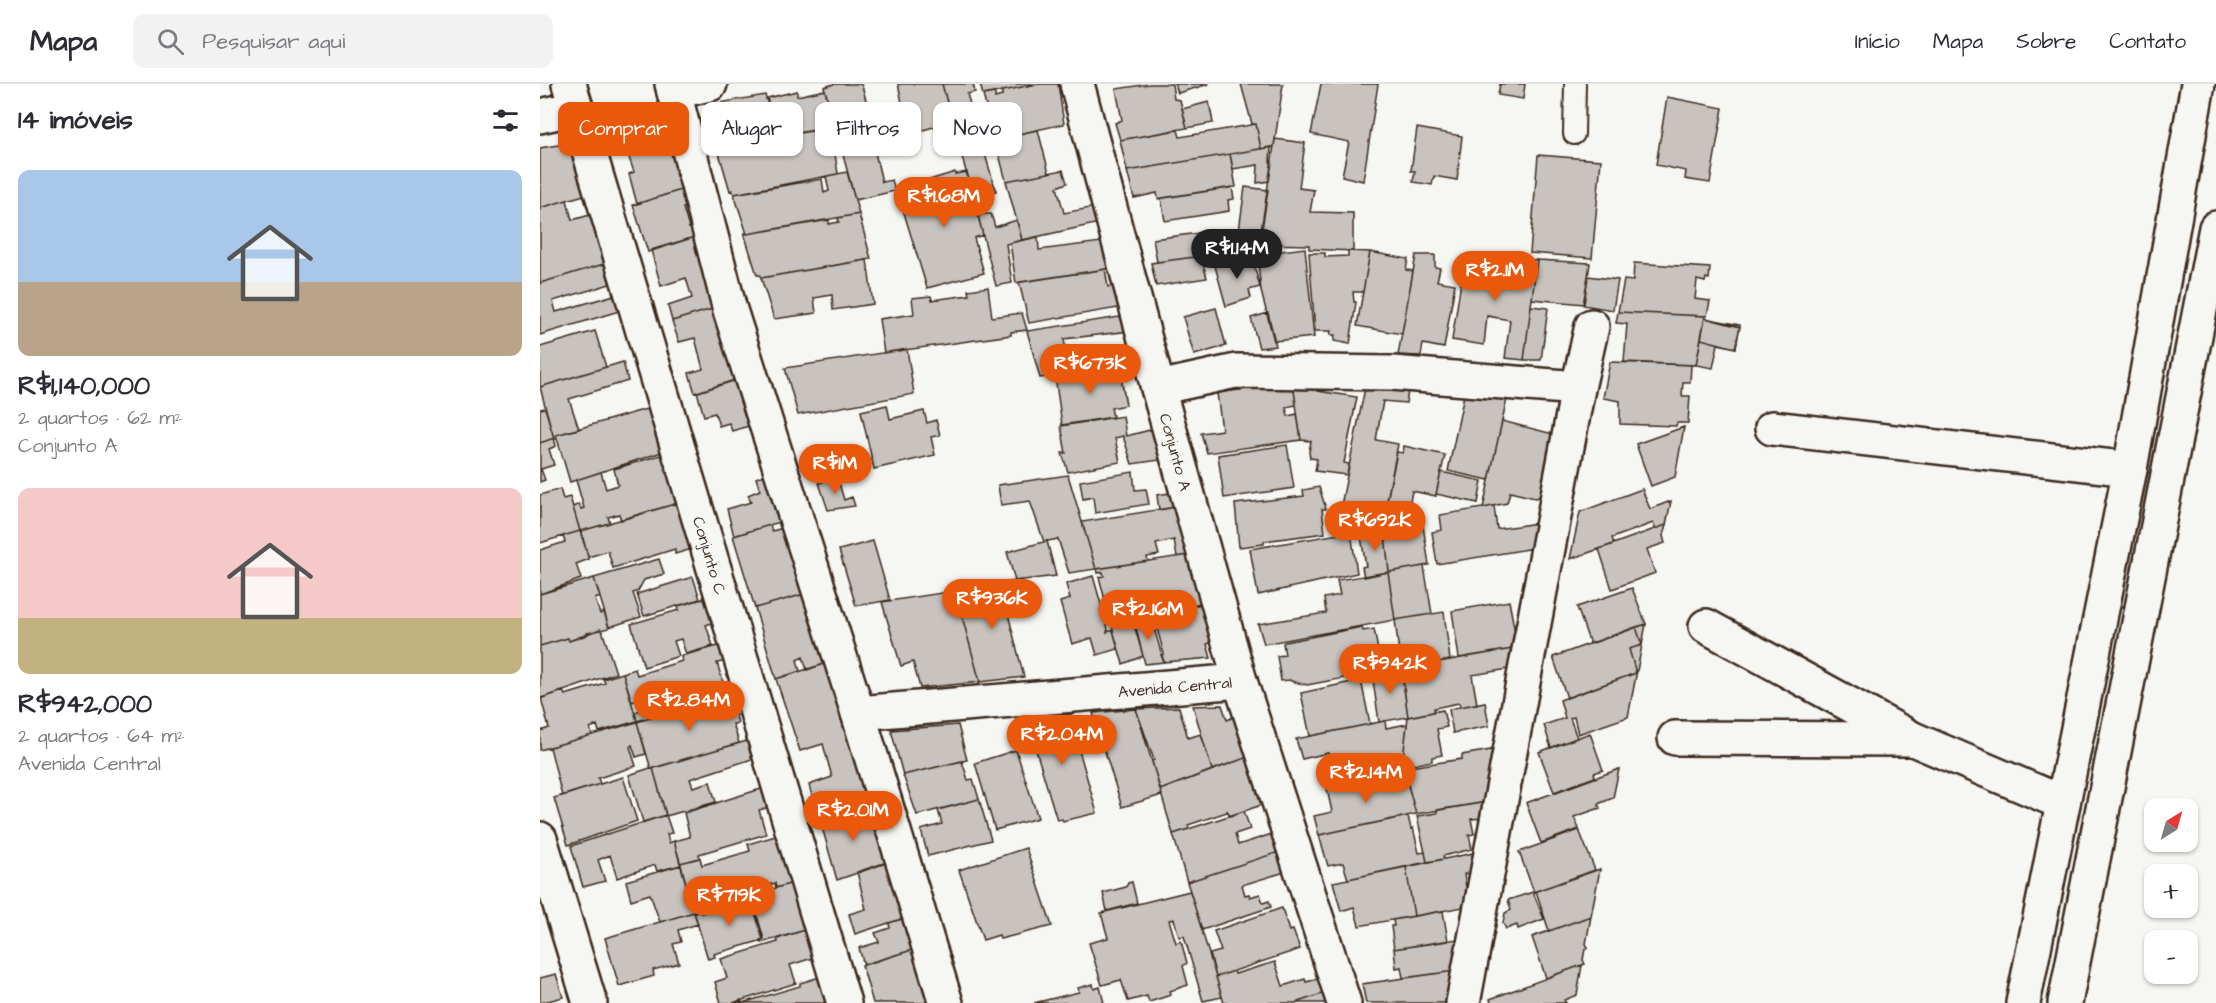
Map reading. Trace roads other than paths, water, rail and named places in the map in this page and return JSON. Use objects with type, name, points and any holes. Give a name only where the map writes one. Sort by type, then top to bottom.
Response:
[{"type":"street","points":[[710,84],[673,88],[730,310],[858,713],[946,1003]]},
{"type":"street","name":"Conjunto A","points":[[1077,84],[1158,388],[1240,681],[1344,1003]]},
{"type":"street","points":[[2023,1003],[2130,469],[2198,84]]},
{"type":"street","points":[[540,116],[572,96]]},
{"type":"street","name":"Conjunto C","points":[[572,96],[844,1003]]},
{"type":"street","points":[[2065,1003],[2216,228]]},
{"type":"street","points":[[1463,1003],[1578,388],[1592,326]]},
{"type":"street","points":[[1158,388],[1236,371],[1392,373],[1578,388]]},
{"type":"street","points":[[1772,428],[2130,469]]},
{"type":"street","points":[[1706,626],[1913,739],[2063,803]]},
{"type":"street","name":"Avenida Central","points":[[858,713],[1240,681]]},
{"type":"street","points":[[1675,738],[1913,739]]},
{"type":"street","points":[[540,839],[590,1003]]},
{"type":"lane","points":[[1574,134],[1575,84]]}]
